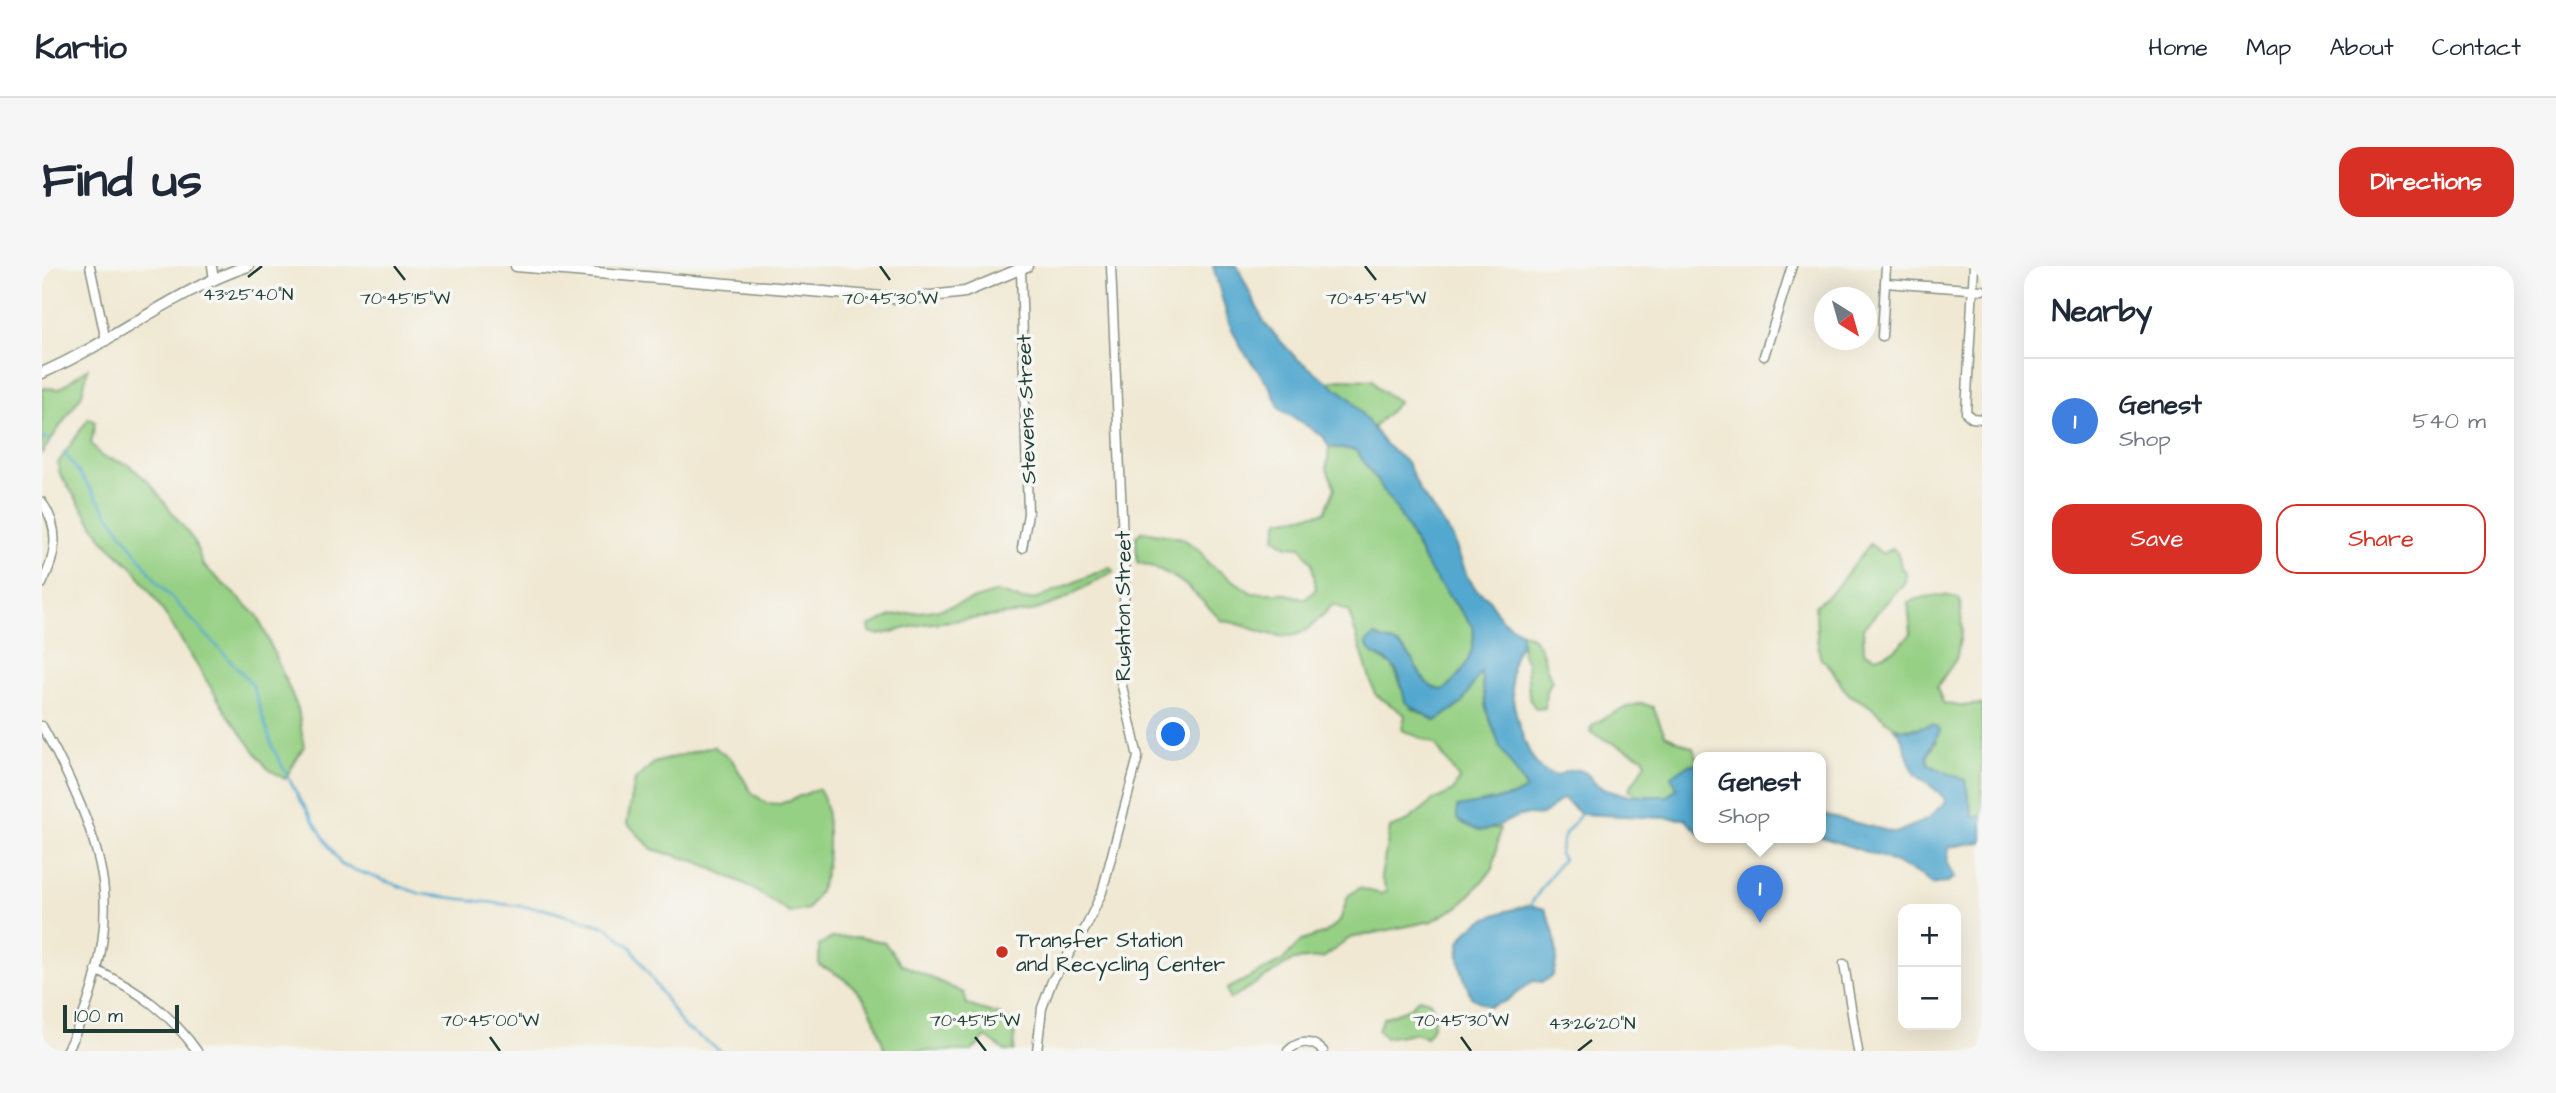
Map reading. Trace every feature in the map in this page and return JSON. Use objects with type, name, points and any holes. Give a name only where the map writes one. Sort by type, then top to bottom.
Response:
[{"type":"street","points":[[90,266],[106,341]]},
{"type":"street","points":[[212,266],[214,280]]},
{"type":"street","points":[[42,373],[106,341],[214,280],[248,266]]},
{"type":"street","points":[[516,266],[906,299],[965,292],[1024,268]]},
{"type":"street","name":"Rushton Street","points":[[1037,1051],[1042,1008],[1052,981],[1086,928],[1102,892],[1138,757],[1120,677],[1125,584],[1111,266]]},
{"type":"street","points":[[1764,356],[1792,266]]},
{"type":"street","points":[[1882,335],[1886,266]]},
{"type":"street","points":[[1975,266],[1978,289],[1967,415],[1982,419]]},
{"type":"street","name":"Stevens Street","points":[[1022,548],[1028,514],[1024,268]]},
{"type":"street","points":[[1885,283],[1978,289]]},
{"type":"street","points":[[42,502],[54,523],[55,546],[42,584]]},
{"type":"street","points":[[42,726],[65,772],[102,876],[104,903],[96,970],[86,1008],[66,1051]]},
{"type":"street","points":[[1843,964],[1858,1051]]},
{"type":"street","points":[[96,970],[129,986],[159,1006],[197,1051]]},
{"type":"street","points":[[1288,1051],[1304,1042],[1313,1043],[1323,1051]]},
{"type":"green space","points":[[88,368],[82,394],[42,453],[42,388],[59,389]]},
{"type":"green space","points":[[1338,379],[1373,380],[1378,388],[1399,402],[1372,429],[1350,398],[1326,383]]},
{"type":"green space","points":[[89,418],[95,422],[91,443],[102,457],[127,464],[149,482],[194,541],[203,565],[258,616],[298,709],[304,746],[285,779],[267,768],[228,715],[158,603],[134,569],[103,540],[60,474],[58,463]]},
{"type":"green space","points":[[1329,447],[1354,449],[1358,453],[1400,515],[1429,570],[1473,627],[1471,654],[1457,677],[1444,690],[1429,685],[1412,659],[1398,645],[1375,636],[1372,654],[1392,665],[1411,708],[1436,721],[1461,704],[1481,671],[1486,709],[1500,747],[1527,789],[1513,796],[1458,807],[1458,819],[1472,828],[1500,828],[1493,869],[1461,905],[1432,921],[1350,938],[1323,958],[1294,960],[1230,999],[1227,989],[1282,961],[1301,941],[1325,933],[1340,921],[1348,896],[1359,888],[1381,894],[1387,891],[1381,877],[1390,828],[1406,822],[1434,800],[1453,791],[1459,779],[1435,744],[1402,730],[1405,715],[1375,694],[1349,612],[1334,604],[1306,630],[1296,635],[1275,635],[1222,621],[1184,584],[1164,572],[1137,562],[1136,536],[1143,531],[1182,538],[1199,550],[1209,564],[1252,593],[1283,593],[1306,599],[1316,589],[1312,563],[1301,547],[1288,546],[1275,538],[1279,520],[1325,512],[1335,488],[1327,469]]},
{"type":"green space","points":[[1870,544],[1883,554],[1893,548],[1899,556],[1901,568],[1906,572],[1905,582],[1863,628],[1864,652],[1876,657],[1895,650],[1911,634],[1908,602],[1934,596],[1960,599],[1962,630],[1956,659],[1937,687],[1943,703],[1959,706],[1982,704],[1982,815],[1973,817],[1963,789],[1955,778],[1929,765],[1927,756],[1937,741],[1933,724],[1904,729],[1892,725],[1868,705],[1849,694],[1821,659],[1815,606],[1834,590]]},
{"type":"green space","points":[[1110,567],[1114,571],[1058,602],[1031,612],[924,624],[879,635],[870,632],[869,626],[891,616],[941,609],[998,592],[1022,600],[1036,599]]},
{"type":"green space","points":[[1521,632],[1529,635],[1539,646],[1552,681],[1546,691],[1545,708],[1536,709],[1529,698],[1527,662],[1522,652]]},
{"type":"green space","points":[[1641,703],[1653,707],[1665,735],[1693,748],[1693,764],[1680,772],[1676,792],[1668,796],[1637,796],[1629,789],[1646,763],[1643,757],[1591,733],[1592,726],[1621,710]]},
{"type":"green space","points":[[713,746],[732,760],[752,793],[766,803],[780,804],[818,789],[822,795],[828,830],[826,867],[824,880],[808,909],[790,913],[745,884],[698,862],[652,849],[627,823],[635,780],[654,763]]},
{"type":"green space","points":[[858,937],[884,942],[901,964],[964,993],[967,1005],[1000,1015],[1015,1024],[1014,1051],[1005,1051],[986,1037],[972,1051],[885,1051],[876,1022],[864,999],[846,981],[819,965],[819,945],[832,938]]},
{"type":"green space","points":[[1419,998],[1430,1001],[1433,1010],[1433,1024],[1426,1037],[1414,1033],[1385,1038],[1378,1030],[1383,1018],[1410,1008]]},
{"type":"water","points":[[1213,266],[1237,266],[1265,324],[1296,358],[1350,398],[1385,444],[1407,462],[1420,491],[1453,538],[1467,576],[1476,589],[1488,598],[1502,620],[1521,632],[1521,645],[1514,655],[1511,670],[1514,706],[1525,742],[1539,767],[1558,776],[1571,770],[1581,771],[1596,784],[1612,792],[1668,796],[1677,788],[1671,776],[1693,764],[1693,827],[1685,819],[1581,814],[1563,798],[1541,815],[1524,815],[1491,829],[1476,829],[1457,819],[1457,807],[1511,797],[1527,789],[1500,747],[1486,709],[1481,672],[1461,704],[1436,721],[1405,702],[1395,669],[1370,651],[1366,643],[1375,636],[1398,645],[1412,659],[1429,685],[1444,690],[1457,677],[1471,654],[1473,627],[1429,570],[1400,515],[1358,453],[1354,450],[1329,447],[1323,436],[1280,409],[1270,387],[1242,349],[1229,323]]},
{"type":"water","points":[[1933,724],[1940,730],[1927,756],[1929,765],[1965,780],[1973,817],[1982,815],[1982,842],[1949,847],[1947,862],[1955,877],[1948,882],[1932,885],[1922,876],[1885,858],[1826,839],[1826,815],[1896,833],[1928,819],[1946,801],[1912,769],[1902,739],[1894,728],[1911,730]]},
{"type":"water","points":[[1530,905],[1545,909],[1552,926],[1556,960],[1552,977],[1542,982],[1533,981],[1506,1001],[1489,1007],[1471,997],[1460,963],[1460,943],[1464,935],[1480,922]]},
{"type":"waterway","points":[[42,436],[50,441]]},
{"type":"waterway","points":[[64,452],[158,583],[252,684],[273,748],[298,796],[341,865],[421,894],[544,909],[607,927],[631,947],[683,1026],[721,1051]]},
{"type":"waterway","points":[[1530,905],[1563,859],[1559,854],[1565,834],[1581,814]]},
{"type":"place","name":"Genest","points":[[1760,923]]},
{"type":"place","name":"Transfer Station and Recycling Center","points":[[1002,952]]}]
